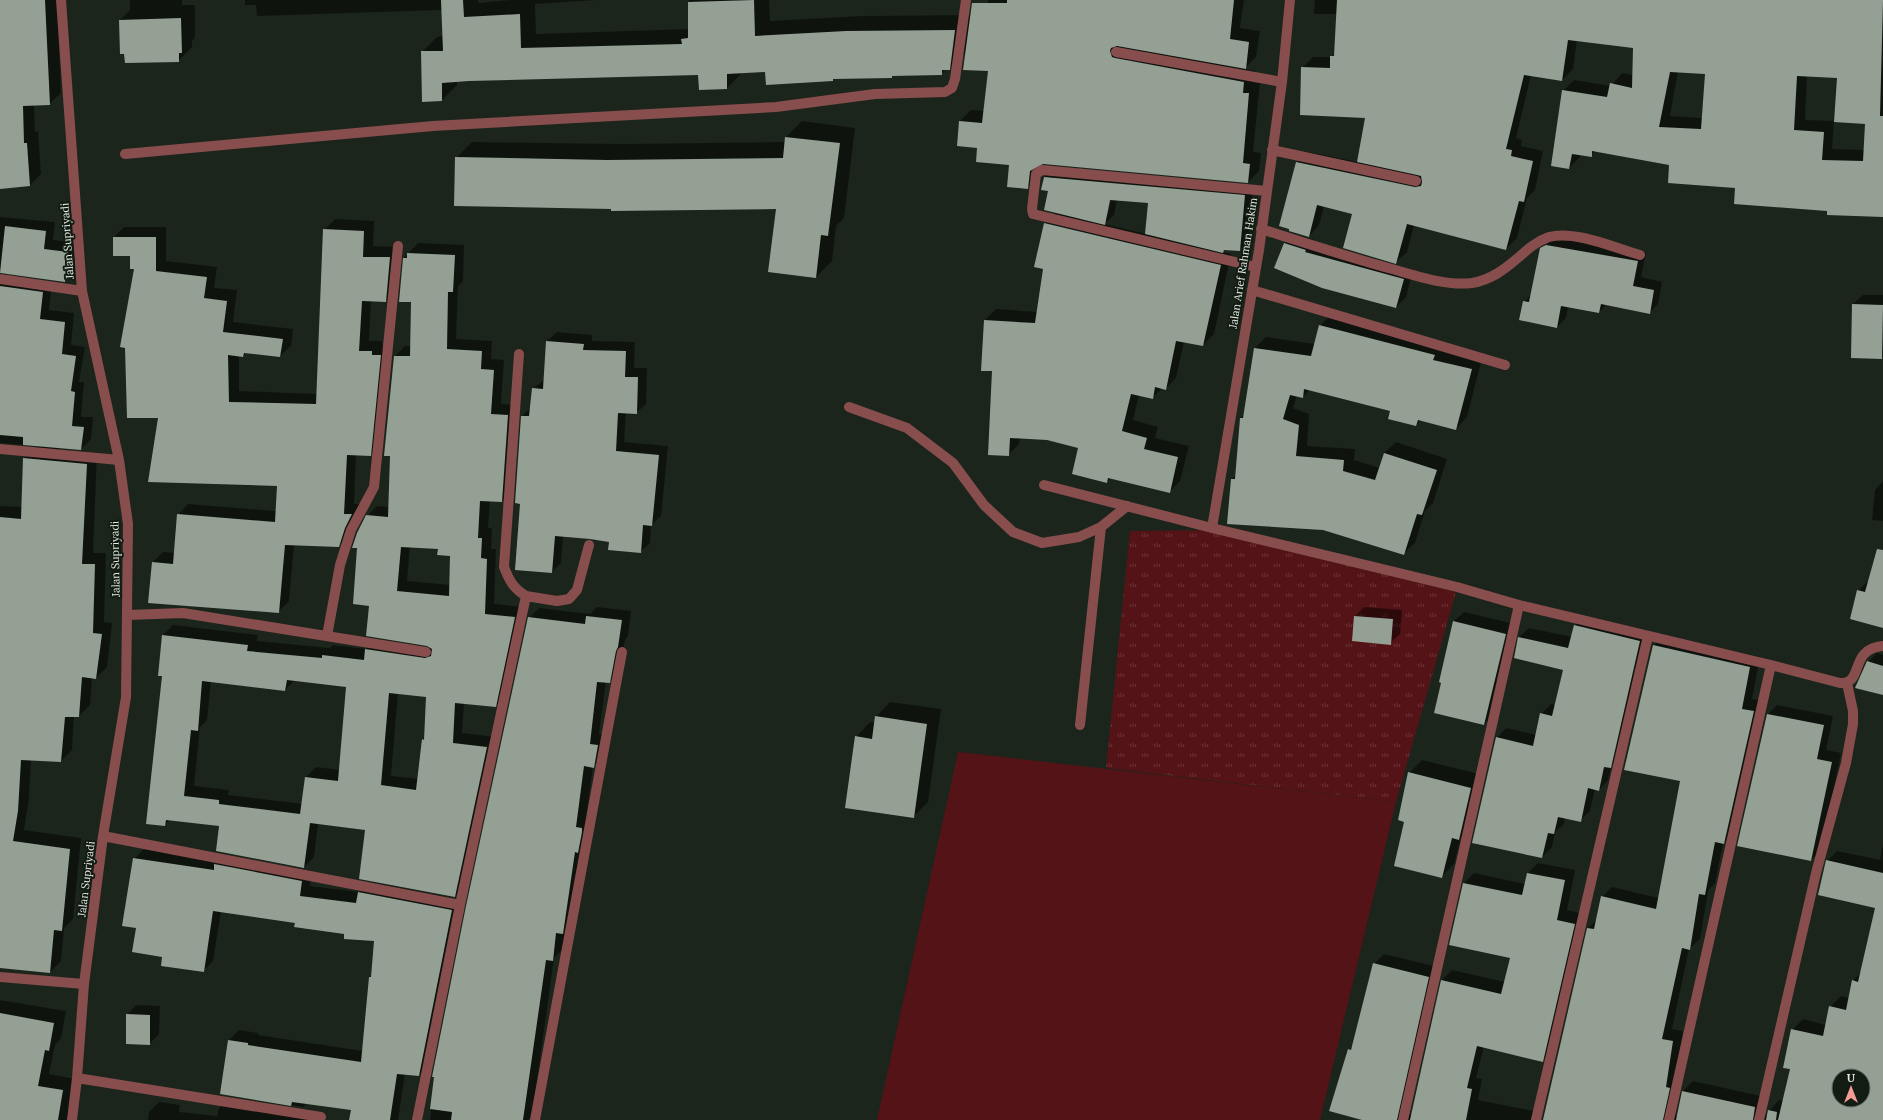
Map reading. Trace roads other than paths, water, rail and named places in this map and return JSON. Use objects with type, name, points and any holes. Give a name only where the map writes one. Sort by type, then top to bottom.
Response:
[{"type":"street","name":"Jalan Supriyadi","points":[[61,0],[82,291],[119,460],[128,524],[126,697],[103,836],[84,984],[77,1078],[72,1120]]},
{"type":"street","points":[[125,154],[433,126],[776,107],[875,94],[945,92],[952,88],[955,79],[966,0]]},
{"type":"street","name":"Jalan Arief Rahman Hakim","points":[[1212,528],[1256,267],[1282,82],[1290,0]]},
{"type":"street","points":[[1116,52],[1282,82]]},
{"type":"street","points":[[1272,150],[1416,181]]},
{"type":"street","points":[[1256,267],[1033,214],[1032,210],[1036,174],[1042,170],[1267,191]]},
{"type":"street","points":[[1261,229],[1414,276],[1454,283],[1471,283],[1487,280],[1505,269],[1534,244],[1562,235],[1576,236],[1640,255]]},
{"type":"street","points":[[327,636],[344,551],[351,530],[374,487],[398,246]]},
{"type":"street","points":[[0,279],[82,291]]},
{"type":"street","points":[[1252,290],[1505,365]]},
{"type":"street","points":[[519,354],[504,567],[509,581],[516,590],[526,596],[557,601],[569,599],[577,590],[589,544]]},
{"type":"street","points":[[849,407],[907,428],[953,463],[984,505],[1013,532],[1042,543],[1079,537],[1101,527],[1127,506]]},
{"type":"street","points":[[0,449],[119,460]]},
{"type":"street","points":[[1044,485],[1212,528],[1457,586],[1519,605],[1840,683],[1847,683],[1852,680],[1861,656],[1866,651],[1874,647],[1883,646]]},
{"type":"street","points":[[1080,725],[1101,527]]},
{"type":"street","points":[[417,1120],[460,905],[526,596]]},
{"type":"street","points":[[1403,1120],[1519,605]]},
{"type":"street","points":[[128,615],[183,613],[426,652]]},
{"type":"street","points":[[1536,1120],[1648,636]]},
{"type":"street","points":[[535,1120],[622,652]]},
{"type":"street","points":[[1669,1120],[1771,665]]},
{"type":"street","points":[[1759,1120],[1816,873],[1846,763],[1853,724],[1853,711],[1847,683]]},
{"type":"street","points":[[103,836],[460,905]]},
{"type":"street","points":[[0,977],[84,984]]},
{"type":"street","points":[[77,1078],[321,1117]]}]
